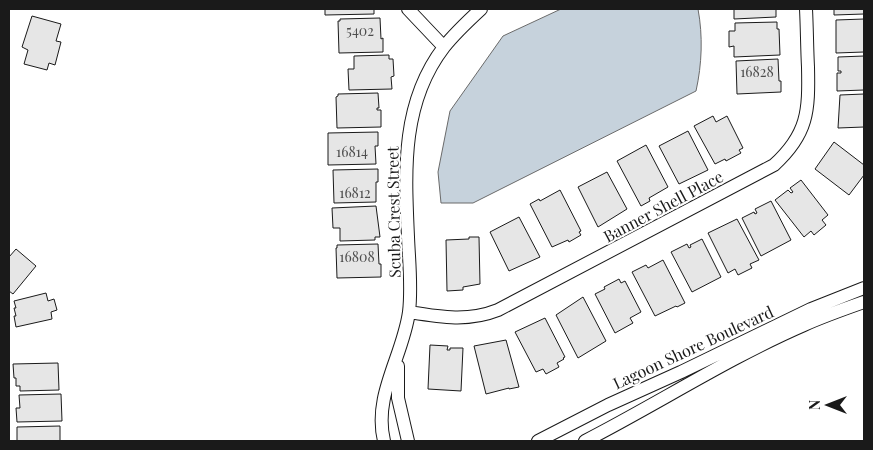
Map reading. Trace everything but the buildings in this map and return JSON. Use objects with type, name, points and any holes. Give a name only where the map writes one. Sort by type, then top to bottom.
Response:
[{"type":"street","points":[[408,9],[444,47]]},
{"type":"street","name":"Scuba Crest Street","points":[[384,441],[382,424],[383,401],[409,312],[411,284],[406,172],[409,130],[420,91],[444,47],[481,9]]},
{"type":"street","name":"Banner Shell Place","points":[[409,312],[462,318],[476,317],[498,310],[774,165],[798,137],[806,116],[809,93],[806,9]]},
{"type":"street","name":"Lagoon Shore Boulevard","points":[[538,441],[608,405],[811,309],[864,288]]},
{"type":"street","name":"Lagoon Shore Boulevard","points":[[586,441],[775,339],[803,325],[864,302]]},
{"type":"street","name":"Scuba Crest Street","points":[[400,346],[397,383],[398,398],[408,441]]},
{"type":"shaded area","points":[[561,9],[698,9],[701,29],[701,50],[700,71],[696,91],[473,203],[441,203],[438,172],[450,111],[503,36]]}]
